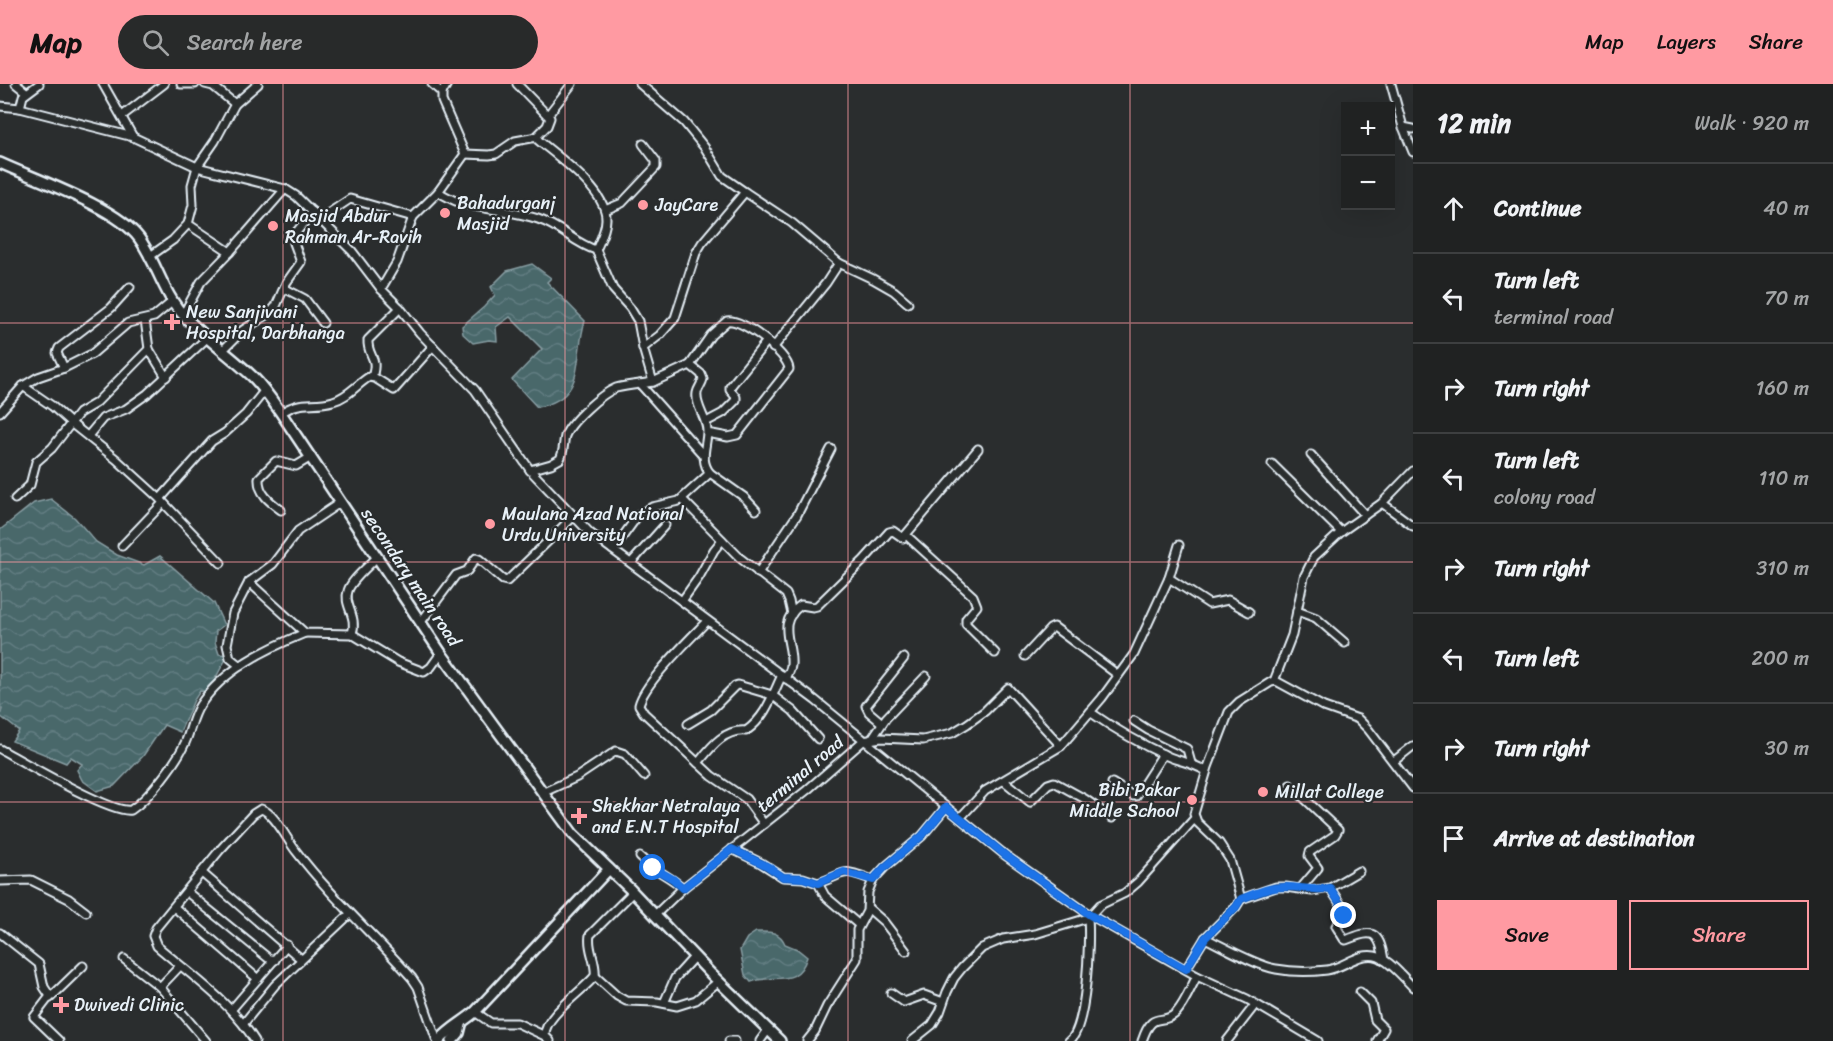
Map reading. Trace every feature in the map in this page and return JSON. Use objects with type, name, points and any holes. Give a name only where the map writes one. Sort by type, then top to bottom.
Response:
[{"type":"main road","name":"secondary main road","points":[[0,163],[100,208],[122,222],[138,237],[168,297],[183,315],[265,390],[441,653],[573,834],[780,1041]]},
{"type":"main road","points":[[438,1041],[450,1028],[461,1025],[475,1011],[609,869]]},
{"type":"main road","points":[[452,1041],[459,1034],[461,1025]]},
{"type":"street","points":[[16,84],[26,92]]},
{"type":"street","points":[[20,108],[21,100],[26,92],[39,84]]},
{"type":"street","points":[[103,84],[133,137]]},
{"type":"street","points":[[122,116],[164,84]]},
{"type":"street","points":[[181,84],[195,84]]},
{"type":"street","points":[[205,84],[213,86],[235,104]]},
{"type":"street","points":[[149,257],[173,240],[188,224],[193,205],[192,185],[196,167],[215,141],[235,104],[258,84]]},
{"type":"street","points":[[432,84],[442,93]]},
{"type":"street","points":[[447,84],[442,93],[444,108],[465,154]]},
{"type":"street","points":[[465,154],[496,154],[515,141],[537,137],[549,122],[548,115],[517,84]]},
{"type":"street","points":[[548,115],[572,84]]},
{"type":"street","points":[[640,84],[684,122],[705,148],[722,176],[792,223],[838,263],[873,279],[909,303]]},
{"type":"street","points":[[1390,84],[1413,152]]},
{"type":"street","points":[[0,106],[20,108],[133,137],[196,167],[285,189],[296,196],[352,251],[381,289],[475,390],[530,470],[590,532],[784,677],[1005,855],[1089,917],[1197,976],[1247,999],[1318,1041]]},
{"type":"street","points":[[1403,127],[1413,129]]},
{"type":"street","points":[[537,137],[592,188],[605,210],[605,227],[596,250]]},
{"type":"street","points":[[605,210],[622,203],[656,167],[656,161],[643,144]]},
{"type":"street","points":[[381,289],[397,262],[413,217],[438,192],[465,154]]},
{"type":"street","points":[[183,315],[201,282],[231,252],[285,189]]},
{"type":"street","points":[[438,192],[464,204],[538,219],[557,227],[581,244],[596,250],[613,289],[638,321],[653,382]]},
{"type":"street","points":[[643,348],[660,335],[675,318],[696,253],[745,192]]},
{"type":"street","points":[[320,219],[350,200],[413,217]]},
{"type":"street","points":[[222,351],[243,330],[270,313],[276,306],[284,288],[301,262],[294,243],[294,235],[313,212]]},
{"type":"street","points":[[188,224],[231,252]]},
{"type":"street","points":[[773,348],[826,283],[838,263]]},
{"type":"street","points":[[64,368],[57,353],[59,348],[103,315],[130,286]]},
{"type":"street","points":[[284,288],[305,299],[323,323]]},
{"type":"street","points":[[0,412],[23,386],[38,377],[64,368],[100,348],[128,323],[154,317],[173,301]]},
{"type":"street","points":[[372,376],[375,362],[368,346],[368,340],[400,308]]},
{"type":"street","points":[[145,320],[148,349],[166,377]]},
{"type":"street","points":[[530,470],[560,459],[569,429],[575,421],[608,393],[620,387],[653,382],[690,365],[711,335],[731,320],[744,324],[766,341],[789,365],[787,373],[737,435],[728,437],[707,433]]},
{"type":"street","points":[[88,436],[103,418],[134,404],[207,338]]},
{"type":"street","points":[[706,422],[723,413],[736,400],[730,387],[766,341]]},
{"type":"street","points":[[372,376],[392,390],[396,389],[434,346]]},
{"type":"street","points":[[15,500],[30,484],[36,462],[52,448],[79,413],[96,403],[148,349]]},
{"type":"street","points":[[690,365],[702,376],[698,404],[706,422],[705,465],[710,473],[744,498],[756,510]]},
{"type":"street","points":[[281,412],[296,404],[325,403],[341,398],[366,378],[372,376]]},
{"type":"street","points":[[640,384],[704,456]]},
{"type":"street","points":[[23,386],[52,406],[116,459],[161,501],[221,563]]},
{"type":"street","points":[[122,546],[212,441],[225,433],[246,414],[265,390]]},
{"type":"street","points":[[759,573],[804,504],[831,449]]},
{"type":"street","points":[[698,762],[729,733],[748,730],[768,706],[791,664],[786,630],[792,614],[801,605],[817,606],[890,531],[903,538],[978,449]]},
{"type":"street","points":[[1311,455],[1365,515]]},
{"type":"street","points":[[281,510],[264,495],[259,478],[276,461],[298,466],[311,457]]},
{"type":"street","points":[[1272,464],[1341,531]]},
{"type":"street","points":[[1274,681],[1292,635],[1308,566],[1323,546],[1382,503],[1413,471]]},
{"type":"street","points":[[613,550],[639,514],[652,507],[682,499],[710,473]]},
{"type":"street","points":[[682,499],[722,540],[786,594],[792,614]]},
{"type":"street","points":[[240,666],[230,658],[227,645],[233,613],[249,582],[273,564],[298,531],[341,502]]},
{"type":"street","points":[[1382,503],[1413,526]]},
{"type":"street","points":[[421,622],[454,578],[467,571],[476,558],[507,581],[574,516]]},
{"type":"street","points":[[631,563],[665,525]]},
{"type":"street","points":[[906,535],[973,596],[977,606],[966,619],[966,624],[995,653]]},
{"type":"street","points":[[682,601],[722,540]]},
{"type":"street","points":[[960,818],[985,791],[1061,746],[1090,712],[1134,654],[1169,578],[1179,545]]},
{"type":"street","points":[[352,634],[355,623],[348,599],[348,590],[377,557]]},
{"type":"street","points":[[1169,578],[1209,604],[1228,600],[1249,612]]},
{"type":"street","points":[[249,582],[305,633]]},
{"type":"street","points":[[1297,611],[1316,618],[1346,643]]},
{"type":"street","points":[[707,621],[656,678],[641,698],[639,705],[644,713],[712,776],[746,799],[764,824]]},
{"type":"street","points":[[1025,656],[1050,628],[1054,627],[1118,675]]},
{"type":"street","points":[[0,749],[69,787],[119,810],[131,810],[165,774],[181,751],[200,705],[218,683],[240,666],[273,646],[305,633],[352,634],[398,662],[421,672],[428,670],[441,653]]},
{"type":"street","points":[[882,723],[868,712],[866,706],[904,657]]},
{"type":"street","points":[[871,740],[882,723],[926,676]]},
{"type":"street","points":[[912,1041],[932,1025],[954,978],[982,948],[1003,939],[1035,934],[1089,917],[1100,905],[1125,893],[1138,882],[1195,818],[1195,810],[1206,771],[1229,712],[1239,702],[1274,681],[1279,681],[1324,707],[1358,719],[1394,761],[1413,788]]},
{"type":"street","points":[[688,724],[711,710],[736,685],[772,695],[793,711],[818,739]]},
{"type":"street","name":"terminal road","points":[[655,915],[683,888],[807,790],[863,741],[923,740],[952,733],[985,711],[1008,688],[1061,746]]},
{"type":"street","points":[[1090,712],[1126,737],[1206,771]]},
{"type":"street","points":[[1134,721],[1187,749],[1191,763]]},
{"type":"street","points":[[1394,761],[1413,746]]},
{"type":"street","points":[[542,793],[577,777],[616,750],[625,754],[644,776]]},
{"type":"street","points":[[1112,783],[1136,796],[1162,754]]},
{"type":"street","points":[[1004,781],[1030,802],[1047,784],[1054,782],[1085,799],[1112,818]]},
{"type":"street","points":[[1290,784],[1338,830],[1335,835],[1310,852],[1318,868],[1301,888]]},
{"type":"street","points":[[807,1041],[857,959],[859,925],[868,908],[868,892],[873,880],[922,836],[946,807]]},
{"type":"street","points":[[255,1041],[232,1009],[157,946],[153,936],[156,928],[219,851],[253,814],[264,809],[269,812],[289,842],[321,882],[415,982],[438,1041]]},
{"type":"street","points":[[1195,818],[1219,843],[1230,860],[1241,899]]},
{"type":"street","points":[[732,849],[767,866],[783,877],[803,878],[818,883],[844,872],[873,880]]},
{"type":"street","points":[[640,857],[649,866],[673,879],[683,888]]},
{"type":"street","points":[[1186,969],[1205,938],[1241,899],[1269,889],[1286,887],[1312,891],[1330,888],[1359,871]]},
{"type":"street","points":[[202,873],[301,959]]},
{"type":"street","points":[[0,881],[31,880],[69,899],[86,912]]},
{"type":"street","points":[[818,883],[825,896],[859,925]]},
{"type":"street","points":[[1330,888],[1345,911],[1336,926],[1344,939],[1363,933],[1371,934],[1382,945],[1384,960]]},
{"type":"street","points":[[187,892],[268,958],[274,960]]},
{"type":"street","points":[[548,1039],[544,1030],[550,1020],[595,976],[596,969],[588,942],[590,935],[633,892]]},
{"type":"street","points":[[174,907],[258,979]]},
{"type":"street","points":[[868,908],[884,921],[906,951]]},
{"type":"street","points":[[244,1023],[274,985],[324,941],[350,914]]},
{"type":"street","points":[[1069,1041],[1074,1038],[1078,1029],[1086,986],[1090,937],[1089,917]]},
{"type":"street","points":[[0,933],[39,964],[44,987],[50,998]]},
{"type":"street","points":[[1205,938],[1275,969],[1329,970],[1359,957],[1371,955],[1384,960],[1413,987]]},
{"type":"street","points":[[232,1009],[287,945]]},
{"type":"street","points":[[664,1004],[675,978],[694,957]]},
{"type":"street","points":[[124,959],[160,987],[206,1041]]},
{"type":"street","points":[[59,1041],[34,1017],[83,966]]},
{"type":"street","points":[[160,987],[180,966]]},
{"type":"street","points":[[595,976],[622,999],[630,1002],[677,1006],[696,1000],[719,981]]},
{"type":"street","points":[[1143,1041],[1147,1028],[1152,1022],[1170,1017],[1177,1011],[1197,976]]},
{"type":"street","points":[[1360,992],[1371,1003],[1375,1020],[1384,1029],[1377,1041]]},
{"type":"street","points":[[891,993],[904,1002],[924,995],[944,1002]]},
{"type":"street","points":[[1227,1041],[1255,1005]]},
{"type":"street","points":[[475,1011],[491,1023],[517,1023],[548,1039]]},
{"type":"street","points":[[760,1041],[768,1030]]},
{"type":"street","points":[[729,1041],[735,1041]]},
{"type":"water","points":[[532,264],[551,278],[547,282],[585,321],[576,374],[571,386],[564,395],[553,402],[537,407],[512,380],[542,349],[510,317],[496,327],[497,341],[473,343],[463,334],[462,326],[495,295],[491,287],[507,271]]},
{"type":"water","points":[[51,499],[75,518],[96,542],[117,555],[144,565],[160,556],[214,603],[224,625],[216,631],[215,642],[219,654],[228,655],[208,692],[200,691],[194,700],[180,732],[164,725],[143,756],[114,786],[97,791],[82,780],[77,770],[82,764],[71,757],[66,763],[12,741],[19,731],[0,716],[2,709],[0,707],[0,530],[34,503]]},
{"type":"water","points":[[756,932],[769,932],[780,936],[785,944],[797,949],[807,957],[803,967],[791,977],[751,982],[745,975],[740,950],[747,938]]},
{"type":"place","name":"JayCare","points":[[643,205]]},
{"type":"place","name":"Bahadurganj Masjid","points":[[445,213]]},
{"type":"place","name":"Masjid Abdur Rahman Ar-Ravih","points":[[273,226]]},
{"type":"place","name":"New Sanjivani Hospital, Darbhanga","points":[[172,322]]},
{"type":"place","name":"Maulana Azad National Urdu University","points":[[490,524]]},
{"type":"place","name":"Millat College","points":[[1263,792]]},
{"type":"place","name":"Bibi Pakar Middle School","points":[[1192,800]]},
{"type":"place","name":"Shekhar Netralaya and E.N.T Hospital","points":[[579,816]]},
{"type":"place","name":"Dwivedi Clinic","points":[[61,1005]]},
{"type":"route","points":[[653,868],[673,879],[683,888],[732,849],[767,866],[783,877],[797,877],[821,883],[840,873],[848,872],[873,880],[922,836],[946,807],[1005,855],[1090,915],[1186,969],[1205,938],[1241,899],[1269,889],[1286,887],[1312,891],[1330,888],[1345,911],[1344,916]]}]
